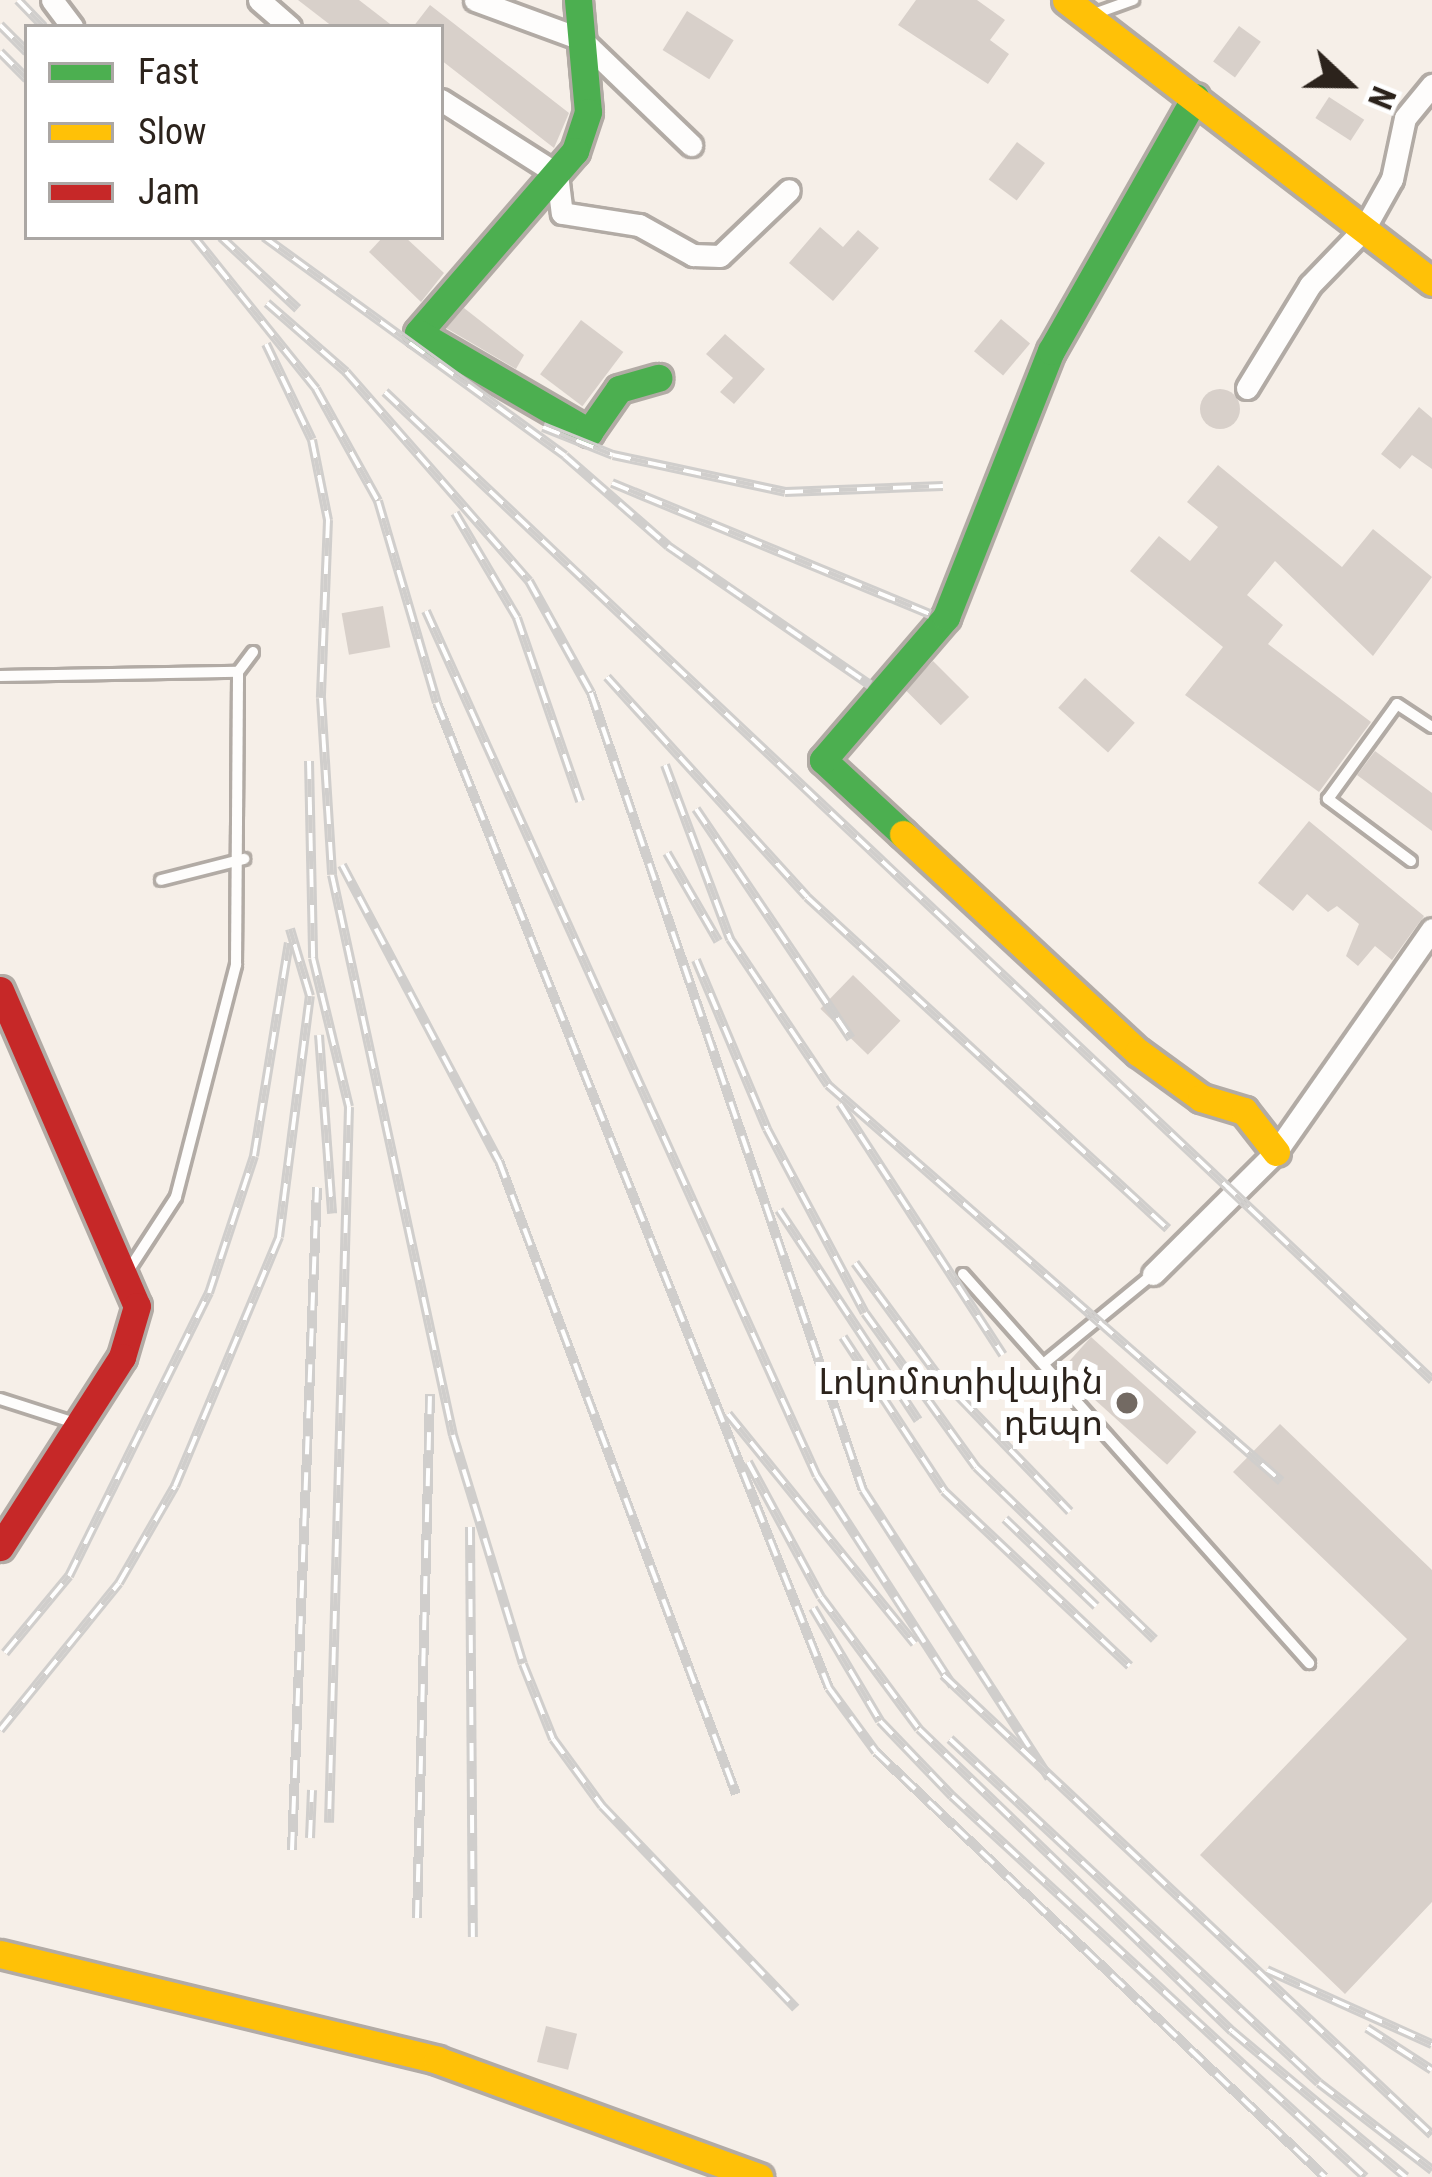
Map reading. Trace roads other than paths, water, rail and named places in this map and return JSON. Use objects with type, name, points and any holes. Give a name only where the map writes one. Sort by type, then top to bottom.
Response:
[{"type":"street","points":[[52,0],[71,24]]},
{"type":"street","points":[[259,0],[287,24]]},
{"type":"street","points":[[475,0],[580,39],[692,145]]},
{"type":"street","points":[[578,0],[588,112],[557,174],[418,333],[590,432],[619,388],[658,378]]},
{"type":"street","points":[[1077,8],[1432,282]]},
{"type":"street","points":[[1247,388],[1310,285],[1364,229],[1392,179],[1405,118],[1432,85]]},
{"type":"street","points":[[1195,97],[1051,352],[946,616],[823,760],[1138,1052],[1201,1098],[1244,1111],[1276,1152]]},
{"type":"street","points":[[444,102],[557,174]]},
{"type":"street","points":[[557,174],[562,213],[640,225],[693,255],[739,243],[789,190]]},
{"type":"street","points":[[1153,1274],[1276,1152],[1432,928]]},
{"type":"street","points":[[0,990],[127,1273],[136,1306],[122,1357],[0,1547]]},
{"type":"street","points":[[0,1954],[437,2060],[759,2177]]},
{"type":"lane","points":[[1077,8],[1133,0]]},
{"type":"lane","points":[[127,1273],[176,1197],[236,965],[244,859],[238,672],[253,652]]},
{"type":"lane","points":[[0,676],[238,672]]},
{"type":"lane","points":[[1411,861],[1328,799],[1397,704],[1432,727]]},
{"type":"lane","points":[[161,880],[244,859]]},
{"type":"lane","points":[[963,1274],[1047,1361],[1310,1663]]},
{"type":"lane","points":[[1047,1361],[1153,1274]]},
{"type":"lane","points":[[0,1399],[81,1425]]},
{"type":"railway","points":[[18,0],[41,24]]},
{"type":"railway","points":[[0,25],[24,49]]},
{"type":"railway","points":[[0,52],[24,76]]},
{"type":"railway","points":[[196,240],[316,389],[378,501],[437,703],[829,1688],[876,1752],[1325,2177]]},
{"type":"railway","points":[[224,240],[298,309]]},
{"type":"railway","points":[[268,240],[565,456],[668,546],[870,685]]},
{"type":"railway","points":[[267,303],[346,372],[529,581],[591,693],[863,1490],[1049,1778]]},
{"type":"railway","points":[[266,344],[312,440],[328,520],[321,698],[332,875],[453,1435],[523,1664],[553,1739],[602,1806],[796,2008]]},
{"type":"railway","points":[[385,392],[1432,1380]]},
{"type":"railway","points":[[543,427],[613,455],[785,492],[943,486]]},
{"type":"railway","points":[[612,483],[930,614]]},
{"type":"railway","points":[[455,513],[517,618],[580,801]]},
{"type":"railway","points":[[426,611],[817,1476],[953,1686]]},
{"type":"railway","points":[[607,677],[807,897],[1168,1229]]},
{"type":"railway","points":[[309,761],[313,958],[349,1107],[329,1823]]},
{"type":"railway","points":[[665,765],[730,939],[828,1085],[1281,1481]]},
{"type":"railway","points":[[696,809],[851,1039]]},
{"type":"railway","points":[[667,853],[718,941]]},
{"type":"railway","points":[[342,865],[499,1161],[736,1794]]},
{"type":"railway","points":[[0,1730],[119,1583],[175,1486],[279,1237],[310,996],[290,929]]},
{"type":"railway","points":[[5,1653],[69,1576],[209,1293],[254,1156],[289,943]]},
{"type":"railway","points":[[696,960],[767,1129],[865,1313],[976,1467],[1154,1639]]},
{"type":"railway","points":[[319,1035],[332,1214]]},
{"type":"railway","points":[[840,1104],[1003,1355]]},
{"type":"railway","points":[[292,1850],[317,1187]]},
{"type":"railway","points":[[779,1210],[918,1420]]},
{"type":"railway","points":[[855,1263],[935,1372],[1070,1512]]},
{"type":"railway","points":[[843,1337],[944,1491],[1130,1666]]},
{"type":"railway","points":[[417,1918],[430,1394]]},
{"type":"railway","points":[[728,1414],[915,1644]]},
{"type":"railway","points":[[748,1462],[821,1597],[919,1729],[1232,2031],[1406,2177]]},
{"type":"railway","points":[[1005,1519],[1096,1606]]},
{"type":"railway","points":[[470,1527],[473,1937]]},
{"type":"railway","points":[[813,1608],[880,1721],[952,1796],[1365,2177]]},
{"type":"railway","points":[[943,1675],[1432,2135]]},
{"type":"railway","points":[[950,1739],[1319,2083],[1432,2170]]},
{"type":"railway","points":[[310,1838],[312,1790]]},
{"type":"railway","points":[[1267,1970],[1432,2044]]},
{"type":"railway","points":[[1367,2028],[1432,2070]]},
{"type":"place","name":"Լոկոմոտիվային դեպո","points":[[1127,1403]]}]
